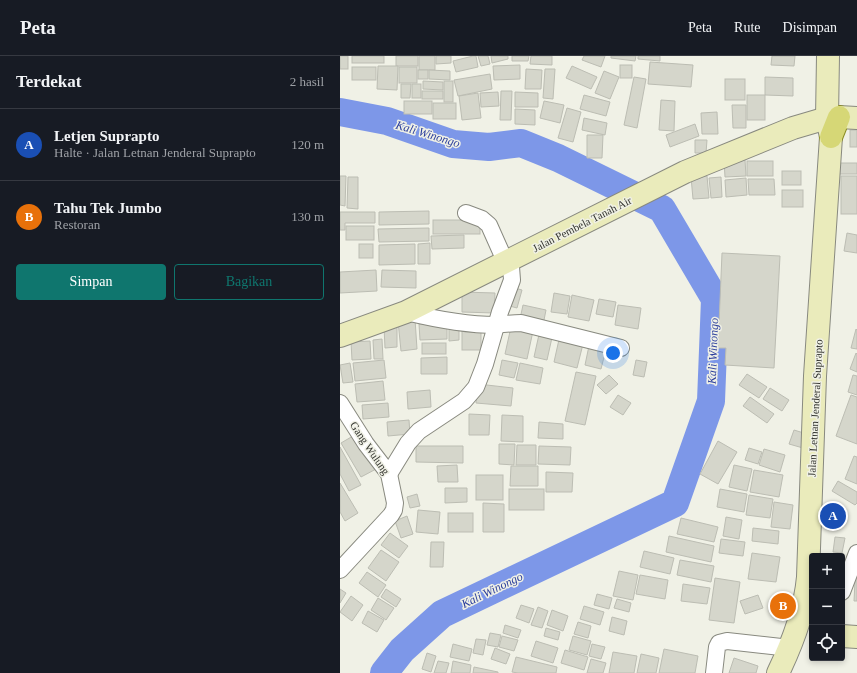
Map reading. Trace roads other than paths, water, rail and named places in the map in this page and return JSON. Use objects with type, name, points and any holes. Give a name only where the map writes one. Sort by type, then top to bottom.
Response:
[{"type":"main road","points":[[828,56],[839,122]]},
{"type":"main road","points":[[839,56],[839,122]]},
{"type":"main road","name":"Jalan Pembela Tanah Air","points":[[340,336],[406,312],[680,174],[768,137],[839,122]]},
{"type":"main road","name":"Jalan Letnan Jenderal Suprapto","points":[[778,673],[799,639],[806,596],[808,577],[815,376],[839,122]]},
{"type":"main road","points":[[845,636],[857,637]]},
{"type":"street","points":[[389,474],[408,443],[419,432],[464,402],[476,387],[512,280],[512,272],[489,225],[482,219],[466,213]]},
{"type":"street","points":[[406,312],[453,322],[496,325],[521,323],[621,348]]},
{"type":"street","name":"Gang Wulung","points":[[340,403],[366,444],[389,474],[395,503],[394,510],[391,515],[340,570]]},
{"type":"street","points":[[843,589],[857,553]]},
{"type":"street","points":[[714,673],[719,642],[799,639]]},
{"type":"waterway","name":"Kali Winongo","points":[[340,112],[387,121],[453,144],[489,147],[521,143],[558,158],[662,209],[715,299],[711,401],[675,503],[442,614],[402,650],[384,673]]},
{"type":"place","name":"Letjen Suprapto","points":[[833,516]]},
{"type":"place","name":"Tahu Tek Jumbo","points":[[783,606]]}]
